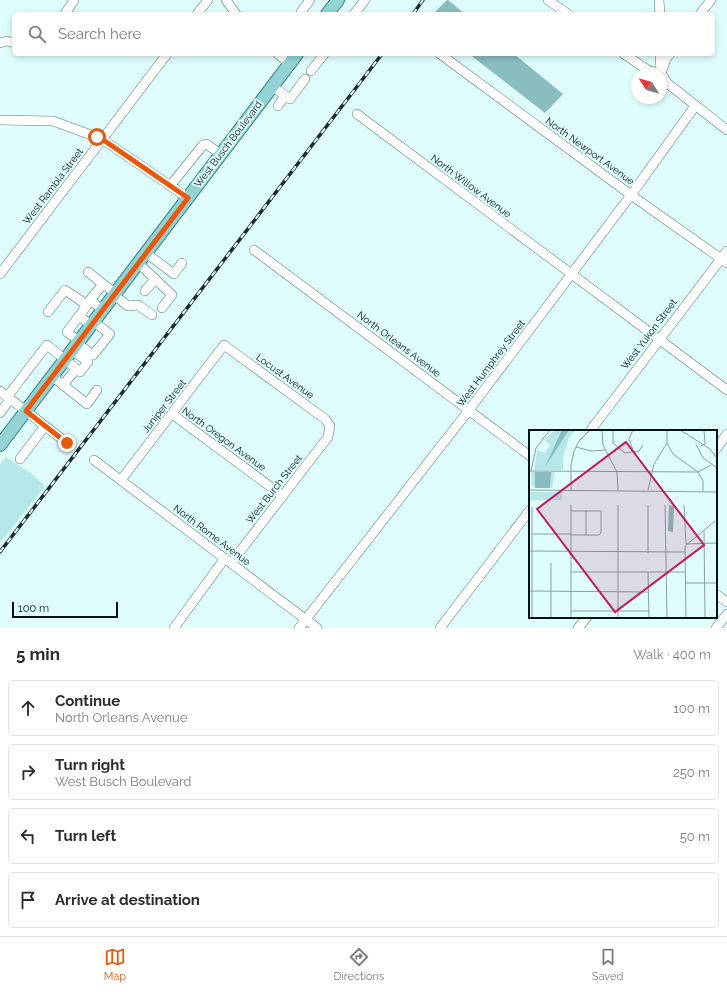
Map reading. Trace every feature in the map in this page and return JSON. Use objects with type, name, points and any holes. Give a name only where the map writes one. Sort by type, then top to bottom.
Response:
[{"type":"main road","points":[[329,12],[338,0]]},
{"type":"main road","name":"West Busch Boulevard","points":[[1,440],[26,411],[293,59]]},
{"type":"street","points":[[199,12],[208,0]]},
{"type":"street","points":[[226,0],[235,12]]},
{"type":"street","points":[[302,12],[310,0]]},
{"type":"street","points":[[356,12],[365,0]]},
{"type":"street","points":[[548,0],[565,12]]},
{"type":"street","points":[[659,0],[660,12]]},
{"type":"street","points":[[702,12],[711,0]]},
{"type":"street","points":[[66,12],[73,1]]},
{"type":"street","points":[[0,42],[7,41],[12,42]]},
{"type":"street","name":"West Rambla Street","points":[[0,274],[165,56]]},
{"type":"street","points":[[272,86],[290,100],[322,56]]},
{"type":"street","name":"North Newport Avenue","points":[[443,56],[631,195],[724,261]]},
{"type":"street","points":[[627,56],[645,68]]},
{"type":"street","points":[[660,56],[661,68]]},
{"type":"street","points":[[663,68],[668,56]]},
{"type":"street","points":[[667,84],[727,130]]},
{"type":"street","points":[[278,106],[285,96]]},
{"type":"street","name":"West Humphrey Street","points":[[299,628],[469,410],[631,195],[695,106]]},
{"type":"street","name":"North Willow Avenue","points":[[356,114],[571,275],[659,338]]},
{"type":"street","points":[[0,120],[53,121],[102,139],[188,198]]},
{"type":"street","points":[[170,186],[203,145],[206,144],[221,154]]},
{"type":"street","name":"North Orleans Avenue","points":[[254,250],[529,455]]},
{"type":"street","name":"West Yukon Street","points":[[591,430],[659,338],[724,261],[727,251]]},
{"type":"street","points":[[146,253],[174,274],[182,263]]},
{"type":"street","points":[[138,263],[172,295],[162,308]]},
{"type":"street","points":[[88,272],[128,306],[138,305],[152,315]]},
{"type":"street","points":[[145,291],[155,279]]},
{"type":"street","points":[[102,310],[90,300],[103,284]]},
{"type":"street","points":[[48,312],[65,290],[87,306],[67,332],[76,345],[90,358]]},
{"type":"street","points":[[0,413],[5,398],[47,345],[80,372],[110,334],[79,316]]},
{"type":"street","points":[[659,338],[727,390]]},
{"type":"street","name":"Juniper Street","points":[[121,480],[224,346]]},
{"type":"street","name":"Locust Avenue","points":[[224,346],[325,419],[330,426]]},
{"type":"street","points":[[63,385],[76,369]]},
{"type":"street","points":[[52,376],[87,404],[97,390]]},
{"type":"street","points":[[5,398],[26,411],[67,443]]},
{"type":"street","name":"North Oregon Avenue","points":[[172,414],[283,496]]},
{"type":"street","points":[[20,459],[45,426]]},
{"type":"street","name":"West Burch Street","points":[[174,628],[283,496],[328,437],[330,426]]},
{"type":"street","points":[[717,448],[727,434]]},
{"type":"street","name":"North Rome Avenue","points":[[94,460],[317,628]]},
{"type":"street","points":[[440,628],[529,511]]},
{"type":"street","points":[[717,595],[727,602]]},
{"type":"street","points":[[716,628],[727,614]]},
{"type":"street","points":[[578,628],[586,618]]},
{"type":"shaded area","points":[[448,0],[463,12],[435,12]]},
{"type":"shaded area","points":[[472,56],[516,56],[563,94],[545,113]]},
{"type":"shaded area","points":[[6,457],[33,475],[45,486],[0,543],[0,464]]},
{"type":"railway","points":[[414,12],[423,0]]},
{"type":"railway","points":[[0,552],[380,56]]},
{"type":"route","points":[[67,443],[26,411],[188,198],[97,137]]}]
